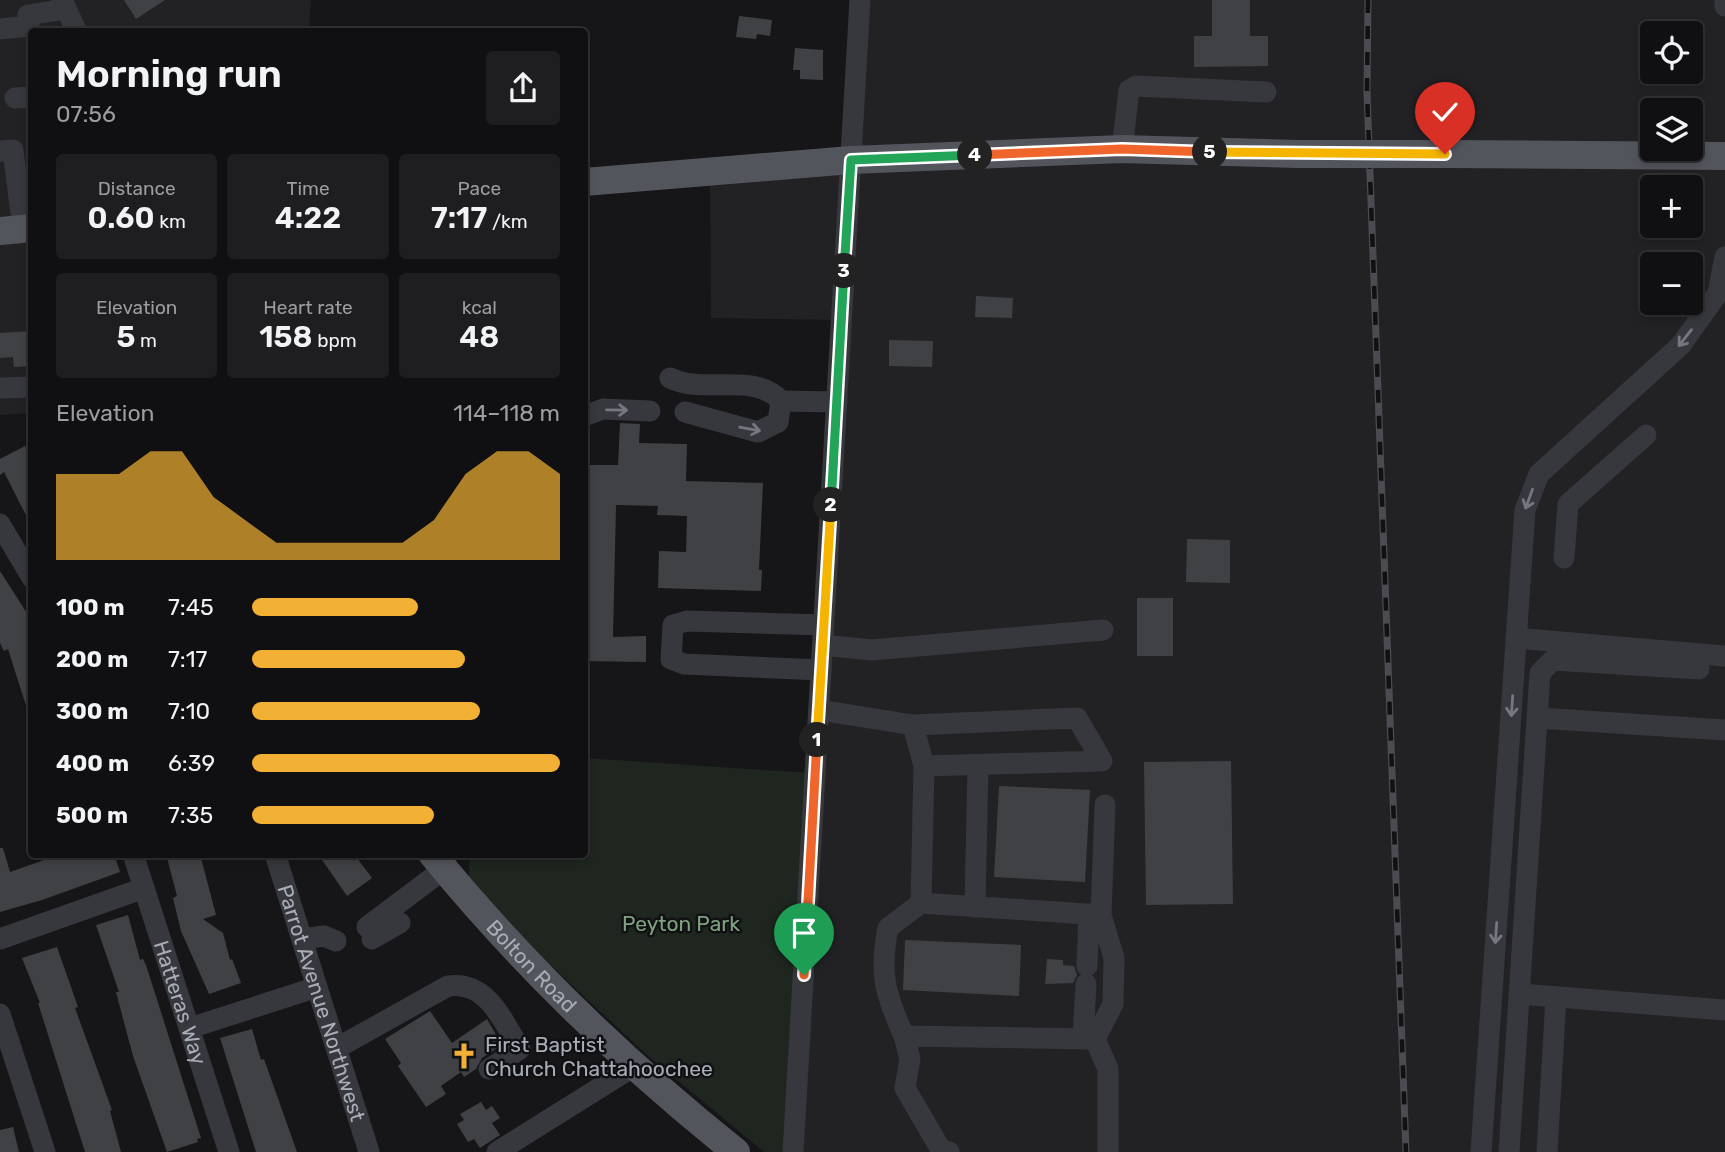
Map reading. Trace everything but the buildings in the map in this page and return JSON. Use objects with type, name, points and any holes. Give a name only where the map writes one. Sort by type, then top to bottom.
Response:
[{"type":"main road","points":[[588,182],[851,160],[1122,149],[1298,154],[1725,156]]},
{"type":"main road","name":"Bolton Road","points":[[438,862],[516,949],[636,1066],[736,1152]]},
{"type":"street","points":[[793,1152],[860,0]]},
{"type":"street","points":[[1725,0],[1725,6]]},
{"type":"street","points":[[0,29],[29,26],[28,15],[64,4],[75,28]]},
{"type":"street","points":[[1122,149],[1129,90],[1136,86],[1266,92]]},
{"type":"street","points":[[15,148],[18,229]]},
{"type":"street","points":[[1481,1152],[1525,510],[1539,474],[1681,345],[1718,293],[1725,257]]},
{"type":"street","points":[[670,378],[683,384],[750,386],[772,391],[781,401],[837,402]]},
{"type":"street","points":[[0,388],[28,387]]},
{"type":"street","points":[[685,412],[758,432],[778,422],[781,401]]},
{"type":"street","points":[[588,415],[603,410],[650,411]]},
{"type":"street","points":[[1564,558],[1567,504],[1646,435]]},
{"type":"street","points":[[0,524],[28,571]]},
{"type":"street","points":[[821,670],[684,664],[671,659],[673,625],[687,621],[823,635],[872,650],[1103,630]]},
{"type":"street","points":[[1516,638],[1725,656]]},
{"type":"street","points":[[1509,1152],[1540,673],[1553,660],[1699,669]]},
{"type":"street","points":[[819,710],[913,725],[1077,718],[1102,761],[924,766]]},
{"type":"street","points":[[1538,718],[1725,730]]},
{"type":"street","points":[[913,725],[924,766],[921,903]]},
{"type":"street","points":[[975,907],[978,765]]},
{"type":"street","points":[[1105,805],[1095,915],[1086,975],[1089,1039],[1108,1069],[1108,1152]]},
{"type":"street","name":"Hatteras Way","points":[[135,858],[229,1152]]},
{"type":"street","name":"Parrot Avenue Northwest","points":[[276,858],[369,1152]]},
{"type":"street","points":[[400,923],[370,933],[438,862]]},
{"type":"street","points":[[0,939],[144,888]]},
{"type":"street","points":[[949,1152],[941,1150],[905,1088],[910,1059],[904,1036],[889,1003],[882,961],[888,928],[921,903],[1095,915]]},
{"type":"street","points":[[1089,1039],[1113,1004],[1114,958],[1095,915]]},
{"type":"street","points":[[302,939],[324,936],[336,941]]},
{"type":"street","points":[[337,1048],[448,986],[469,985],[483,995],[497,1011],[520,1049],[489,1069]]},
{"type":"street","points":[[190,1028],[317,987]]},
{"type":"street","points":[[1519,994],[1725,1010]]},
{"type":"street","points":[[1547,1152],[1556,997]]},
{"type":"street","points":[[0,1014],[45,1152]]},
{"type":"street","points":[[904,1036],[1089,1039]]},
{"type":"street","points":[[497,1152],[531,1128],[636,1066]]},
{"type":"shaded area","points":[[0,0],[311,0],[309,28],[28,28],[28,413],[0,415]]},
{"type":"shaded area","points":[[859,0],[1725,0],[1725,1152],[786,1152],[839,320],[711,318],[710,167],[851,148]]},
{"type":"green space","name":"Peyton Park","points":[[588,758],[810,773],[786,1152],[764,1152],[648,1056],[468,888],[470,858],[588,858]]},
{"type":"railway","points":[[1368,0],[1367,92],[1406,1152]]},
{"type":"place","name":"First Baptist Church Chattahoochee","points":[[464,1056]]},
{"type":"route","points":[[804,975],[851,160],[1122,149],[1298,154],[1445,154]]}]
